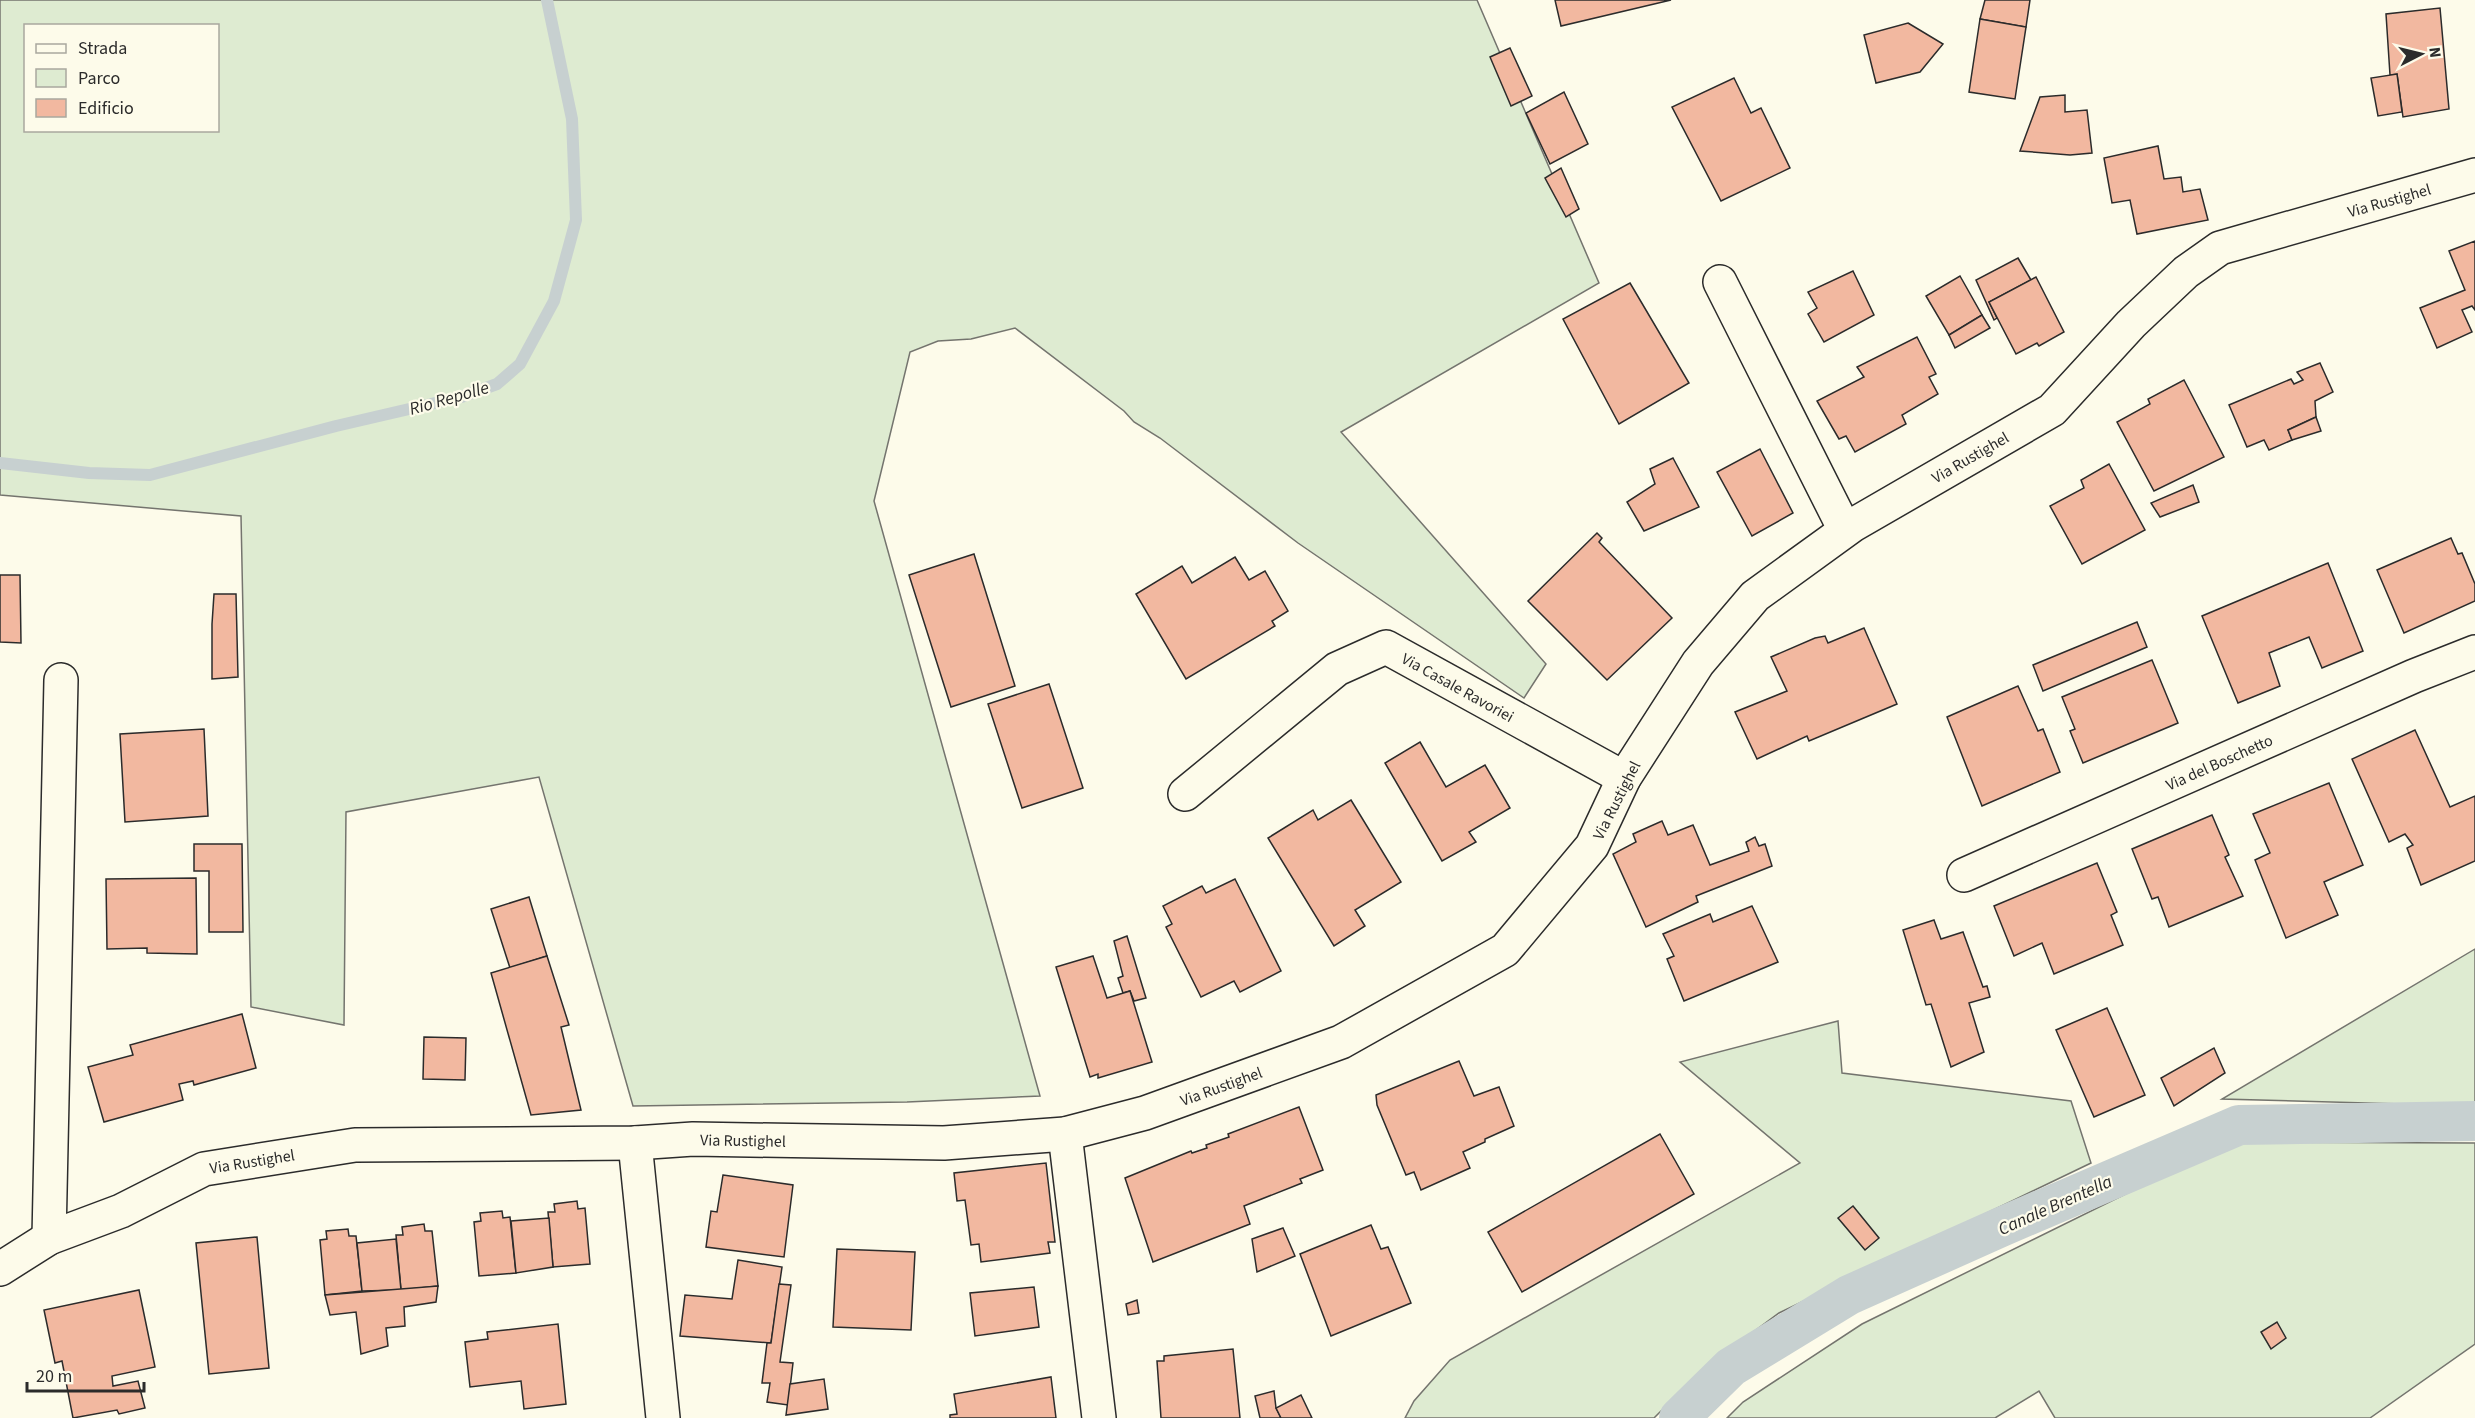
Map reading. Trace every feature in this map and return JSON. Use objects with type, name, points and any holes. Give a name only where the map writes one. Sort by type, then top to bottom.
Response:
[{"type":"street","name":"Via Rustighel","points":[[0,1269],[49,1238],[121,1211],[204,1168],[355,1145],[635,1143],[693,1139],[944,1143],[1065,1134],[1145,1113],[1341,1042],[1505,950],[1592,846],[1624,777],[1698,663],[1755,596],[1845,530],[2052,410],[2131,324],[2186,272],[2220,248],[2475,175]]},
{"type":"street","points":[[1720,282],[1845,530]]},
{"type":"street","name":"Via Casale Ravoriei","points":[[1185,794],[1337,669],[1386,647],[1624,777]]},
{"type":"street","name":"Via del Boschetto","points":[[1964,875],[2414,676],[2475,652]]},
{"type":"street","points":[[49,1238],[61,680]]},
{"type":"street","points":[[1065,1134],[1099,1418]]},
{"type":"street","points":[[635,1143],[663,1418]]},
{"type":"green space","points":[[0,0],[1477,0],[1599,283],[1341,432],[1546,664],[1524,698],[1298,543],[1160,438],[1134,422],[1124,411],[1015,328],[971,339],[938,341],[910,352],[874,501],[1040,1096],[907,1102],[633,1106],[539,777],[346,812],[344,1025],[251,1007],[241,516],[0,495]]},
{"type":"green space","points":[[2475,949],[2475,1106],[2222,1099]]},
{"type":"green space","points":[[1838,1021],[1842,1073],[2071,1101],[2091,1163],[1779,1313],[1702,1370],[1654,1418],[1405,1418],[1414,1401],[1450,1360],[1800,1163],[1680,1062]]},
{"type":"green space","points":[[2231,1142],[2475,1143],[2475,1344],[2370,1418],[2055,1418],[2039,1391],[1995,1418],[1727,1418],[1743,1402],[1862,1324]]},
{"type":"building","points":[[1555,0],[1671,0],[1561,26]]},
{"type":"building","points":[[1985,0],[2030,0],[2026,27],[1980,19]]},
{"type":"building","points":[[2440,8],[2449,109],[2403,117],[2397,74],[2390,75],[2386,14]]},
{"type":"building","points":[[1980,19],[2026,27],[2015,99],[1969,92]]},
{"type":"building","points":[[1908,23],[1943,44],[1920,72],[1876,83],[1864,35]]},
{"type":"building","points":[[1510,48],[1532,96],[1511,106],[1490,57]]},
{"type":"building","points":[[2397,74],[2402,112],[2378,116],[2371,78]]},
{"type":"building","points":[[1734,78],[1751,113],[1761,108],[1790,168],[1721,201],[1672,107]]},
{"type":"building","points":[[1564,92],[1588,144],[1550,164],[1526,113]]},
{"type":"building","points":[[2065,95],[2065,112],[2087,110],[2092,153],[2070,155],[2020,151],[2040,97]]},
{"type":"building","points":[[2158,146],[2164,179],[2181,177],[2183,192],[2200,189],[2208,220],[2137,234],[2130,200],[2112,203],[2104,158]]},
{"type":"building","points":[[1561,168],[1579,209],[1566,217],[1545,178]]},
{"type":"building","points":[[2475,241],[2475,310],[2472,306],[2462,310],[2472,332],[2437,348],[2420,308],[2465,290],[2449,251]]},
{"type":"building","points":[[2018,258],[2031,280],[1989,302],[1997,318],[1994,320],[1976,280]]},
{"type":"building","points":[[1853,271],[1874,315],[1824,342],[1808,314],[1817,308],[1808,292]]},
{"type":"building","points":[[1960,276],[1982,315],[1949,335],[1926,296]]},
{"type":"building","points":[[2036,277],[2064,332],[2039,346],[2037,343],[2016,354],[1989,302]]},
{"type":"building","points":[[1630,283],[1689,383],[1619,424],[1563,319]]},
{"type":"building","points":[[1982,315],[1990,328],[1955,348],[1949,335]]},
{"type":"building","points":[[1917,337],[1936,374],[1929,377],[1938,394],[1902,415],[1906,424],[1855,452],[1846,436],[1839,439],[1817,401],[1864,377],[1857,367]]},
{"type":"building","points":[[2320,363],[2333,392],[2315,401],[2316,417],[2288,430],[2292,440],[2269,450],[2264,440],[2247,447],[2229,405],[2291,379],[2294,384],[2303,380],[2297,372]]},
{"type":"building","points":[[2184,380],[2224,457],[2154,491],[2117,422],[2150,404],[2148,399]]},
{"type":"building","points":[[2316,417],[2321,431],[2292,440],[2288,430]]},
{"type":"building","points":[[1760,449],[1793,513],[1752,536],[1717,472]]},
{"type":"building","points":[[1673,458],[1699,507],[1644,531],[1627,502],[1655,484],[1650,469]]},
{"type":"building","points":[[2109,464],[2145,530],[2082,564],[2050,506],[2084,488],[2081,480]]},
{"type":"building","points":[[2193,485],[2199,502],[2160,517],[2151,503]]},
{"type":"building","points":[[1597,533],[1602,538],[1599,542],[1672,618],[1607,680],[1528,601]]},
{"type":"building","points":[[2451,538],[2458,554],[2462,553],[2475,584],[2475,601],[2404,633],[2377,570]]},
{"type":"building","points":[[974,554],[1015,686],[951,707],[909,575]]},
{"type":"building","points":[[1235,557],[1249,580],[1265,571],[1288,611],[1272,621],[1275,626],[1186,679],[1136,594],[1182,566],[1192,583]]},
{"type":"building","points":[[2328,563],[2363,651],[2322,668],[2309,637],[2269,653],[2280,686],[2238,703],[2202,616]]},
{"type":"building","points":[[0,575],[20,575],[21,643],[0,642]]},
{"type":"building","points":[[214,594],[236,594],[238,677],[212,679]]},
{"type":"building","points":[[2137,622],[2147,647],[2043,691],[2033,665]]},
{"type":"building","points":[[1864,628],[1897,704],[1809,741],[1807,736],[1757,759],[1735,712],[1787,691],[1771,657],[1815,638],[1825,636],[1828,643]]},
{"type":"building","points":[[2152,660],[2178,723],[2083,763],[2070,731],[2075,729],[2062,697]]},
{"type":"building","points":[[1049,684],[1083,788],[1022,808],[988,704]]},
{"type":"building","points":[[2018,686],[2038,731],[2043,729],[2060,772],[1982,806],[1947,717]]},
{"type":"building","points":[[204,729],[208,816],[125,822],[120,734]]},
{"type":"building","points":[[2415,730],[2450,807],[2475,796],[2475,861],[2421,885],[2407,848],[2413,845],[2405,834],[2389,842],[2352,759]]},
{"type":"building","points":[[1420,742],[1446,787],[1485,765],[1510,808],[1469,832],[1476,842],[1442,861],[1385,763]]},
{"type":"building","points":[[2329,783],[2363,865],[2324,882],[2338,915],[2286,938],[2255,860],[2270,853],[2253,814]]},
{"type":"building","points":[[1351,800],[1401,882],[1355,910],[1365,926],[1334,946],[1268,838],[1313,810],[1318,820]]},
{"type":"building","points":[[2212,815],[2229,855],[2225,857],[2243,896],[2169,927],[2158,897],[2152,899],[2132,849]]},
{"type":"building","points":[[1662,821],[1668,835],[1693,825],[1710,865],[1749,851],[1746,842],[1755,837],[1759,846],[1765,844],[1772,866],[1696,896],[1698,902],[1646,927],[1613,854],[1636,842],[1633,834]]},
{"type":"building","points":[[194,844],[242,844],[243,932],[209,932],[209,871],[194,871]]},
{"type":"building","points":[[2097,863],[2117,912],[2111,915],[2123,945],[2054,974],[2042,943],[2014,956],[1994,906]]},
{"type":"building","points":[[196,878],[197,954],[147,953],[147,948],[107,949],[106,879]]},
{"type":"building","points":[[1235,879],[1281,971],[1240,992],[1234,981],[1201,997],[1166,927],[1172,924],[1163,906],[1202,886],[1206,893]]},
{"type":"building","points":[[529,897],[547,956],[510,968],[491,909]]},
{"type":"building","points":[[1752,906],[1778,962],[1684,1001],[1667,959],[1674,956],[1663,934],[1710,914],[1713,922]]},
{"type":"building","points":[[1934,920],[1941,939],[1963,932],[1983,987],[1987,986],[1990,997],[1969,1003],[1984,1052],[1951,1067],[1931,1004],[1926,1005],[1903,930]]},
{"type":"building","points":[[1127,936],[1146,998],[1134,1001],[1130,991],[1123,993],[1118,978],[1123,976],[1114,941]]},
{"type":"building","points":[[547,956],[569,1025],[561,1027],[581,1110],[531,1115],[491,973]]},
{"type":"building","points":[[1093,956],[1107,998],[1130,991],[1152,1062],[1098,1078],[1098,1074],[1090,1077],[1056,967]]},
{"type":"building","points":[[2107,1008],[2145,1095],[2094,1117],[2056,1030]]},
{"type":"building","points":[[242,1014],[256,1068],[194,1085],[193,1081],[179,1084],[183,1100],[104,1122],[88,1067],[133,1055],[130,1045]]},
{"type":"building","points":[[424,1037],[466,1038],[465,1080],[423,1079]]},
{"type":"building","points":[[2214,1048],[2225,1073],[2174,1106],[2161,1078]]},
{"type":"building","points":[[1459,1061],[1474,1096],[1499,1087],[1514,1126],[1463,1152],[1470,1168],[1421,1190],[1414,1172],[1406,1175],[1377,1105],[1376,1095]]},
{"type":"building","points":[[1299,1107],[1323,1170],[1300,1179],[1302,1183],[1244,1206],[1250,1224],[1153,1262],[1125,1178],[1191,1151],[1192,1153],[1207,1148],[1206,1145],[1229,1137],[1228,1134]]},
{"type":"building","points":[[1660,1134],[1694,1194],[1522,1292],[1488,1232]]},
{"type":"building","points":[[1046,1163],[1055,1242],[1048,1242],[1050,1253],[981,1262],[979,1244],[971,1245],[965,1200],[957,1201],[954,1173]]},
{"type":"building","points":[[723,1175],[793,1185],[784,1257],[706,1247],[711,1211],[717,1212]]},
{"type":"building","points":[[577,1201],[578,1209],[585,1208],[590,1264],[553,1267],[548,1212],[555,1212],[554,1204]]},
{"type":"building","points":[[1853,1206],[1879,1238],[1865,1250],[1838,1218]]},
{"type":"building","points":[[502,1211],[503,1218],[510,1217],[516,1273],[479,1276],[474,1222],[481,1221],[480,1213]]},
{"type":"building","points":[[549,1218],[553,1267],[516,1273],[511,1221]]},
{"type":"building","points":[[424,1224],[425,1231],[432,1231],[438,1286],[401,1290],[396,1235],[403,1235],[402,1227]]},
{"type":"building","points":[[1371,1225],[1381,1249],[1388,1247],[1411,1303],[1331,1336],[1300,1254]]},
{"type":"building","points":[[1283,1228],[1295,1256],[1257,1272],[1252,1239]]},
{"type":"building","points":[[348,1229],[349,1236],[356,1236],[362,1291],[325,1295],[320,1240],[327,1239],[326,1231]]},
{"type":"building","points":[[257,1237],[269,1368],[209,1374],[196,1243]]},
{"type":"building","points":[[396,1239],[401,1290],[362,1291],[357,1243]]},
{"type":"building","points":[[837,1249],[915,1252],[911,1330],[833,1327]]},
{"type":"building","points":[[738,1260],[782,1267],[771,1343],[680,1336],[685,1295],[732,1299]]},
{"type":"building","points":[[779,1284],[791,1285],[780,1362],[793,1363],[788,1405],[767,1402],[770,1383],[762,1383],[767,1343],[771,1343]]},
{"type":"building","points":[[438,1286],[436,1302],[404,1307],[405,1326],[386,1328],[388,1346],[361,1354],[356,1312],[330,1315],[325,1295]]},
{"type":"building","points":[[1034,1287],[1039,1327],[975,1336],[970,1293]]},
{"type":"building","points":[[139,1290],[155,1367],[112,1376],[113,1386],[138,1381],[145,1408],[119,1414],[117,1410],[73,1418],[62,1361],[55,1363],[44,1310]]},
{"type":"building","points":[[1137,1300],[1139,1313],[1128,1315],[1126,1304]]},
{"type":"building","points":[[2277,1322],[2286,1338],[2271,1349],[2261,1332]]},
{"type":"building","points":[[558,1324],[566,1404],[524,1409],[521,1381],[470,1387],[465,1342],[488,1339],[487,1332]]},
{"type":"building","points":[[1233,1349],[1240,1418],[1161,1418],[1157,1361],[1164,1361],[1164,1356]]},
{"type":"building","points":[[1051,1377],[1056,1418],[950,1418],[950,1415],[957,1414],[954,1394]]},
{"type":"building","points":[[824,1379],[828,1409],[786,1415],[790,1384]]},
{"type":"building","points":[[1274,1391],[1276,1408],[1281,1418],[1260,1418],[1255,1396]]},
{"type":"building","points":[[1301,1395],[1312,1418],[1281,1418],[1276,1408]]},
{"type":"waterway","name":"Rio Repolle","points":[[0,463],[89,473],[150,475],[336,426],[461,397],[497,384],[520,364],[554,301],[576,220],[572,119],[547,0]]},
{"type":"waterway","name":"Canale Brentella","points":[[1679,1418],[1731,1367],[1849,1295],[2239,1125],[2475,1121]]}]
